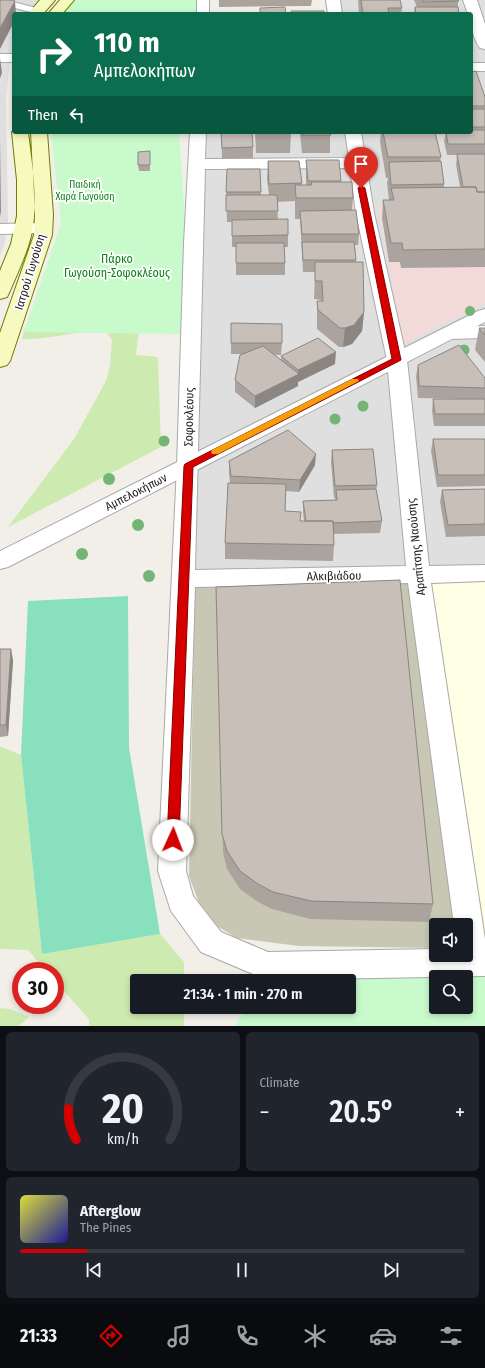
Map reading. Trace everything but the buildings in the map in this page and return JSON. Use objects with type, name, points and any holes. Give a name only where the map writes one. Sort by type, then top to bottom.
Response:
[{"type":"main road","points":[[37,12],[48,0]]},
{"type":"main road","points":[[57,12],[67,0]]},
{"type":"main road","name":"Ιατρού Γωγούση","points":[[0,294],[24,228],[25,202],[20,134]]},
{"type":"main road","name":"Ιατρού Γωγούση","points":[[0,361],[33,263],[43,228],[43,176],[39,134]]},
{"type":"street","points":[[202,12],[203,0]]},
{"type":"street","points":[[333,0],[336,12]]},
{"type":"street","points":[[470,0],[485,46]]},
{"type":"street","points":[[0,58],[12,58]]},
{"type":"street","points":[[473,67],[485,67]]},
{"type":"street","name":"Σοφοκλέους","points":[[198,134],[193,243],[188,466],[172,870],[181,902],[211,942],[267,966],[480,963]]},
{"type":"street","name":"Αραπίτσης Ναούσης","points":[[353,134],[365,213],[396,360],[418,574],[480,963]]},
{"type":"street","points":[[197,164],[357,163]]},
{"type":"street","points":[[0,229],[43,228]]},
{"type":"street","name":"Αμπελοκήπων","points":[[1,561],[485,315]]},
{"type":"street","points":[[450,333],[485,332]]},
{"type":"street","name":"Αλκιβιάδου","points":[[183,579],[485,573]]},
{"type":"lane","points":[[0,1],[33,12]]},
{"type":"shaded area","points":[[0,0],[40,0],[29,12],[12,12],[12,56],[6,97],[8,221],[5,242],[0,256]]},
{"type":"shaded area","points":[[333,0],[485,0],[485,573],[183,579],[198,134],[473,134],[473,12],[335,12]]},
{"type":"shaded area","points":[[485,205],[485,303],[403,344],[378,206]]},
{"type":"shaded area","points":[[485,578],[485,950],[425,579]]},
{"type":"shaded area","points":[[414,579],[457,918],[429,918],[429,948],[299,946],[237,938],[205,919],[189,876],[195,584]]},
{"type":"green space","points":[[74,0],[197,0],[197,12],[65,12]]},
{"type":"green space","name":"Πάρκο Γωγούση-Σοφοκλέους","points":[[51,134],[179,134],[185,223],[181,334],[24,332],[61,224]]},
{"type":"green space","points":[[25,327],[139,329],[136,355],[157,357],[158,359],[161,447],[8,527],[74,439],[106,381],[110,366],[112,340],[106,331],[22,339]]},
{"type":"green space","points":[[128,596],[129,748],[160,934],[42,954],[21,755],[28,601]]},
{"type":"green space","points":[[0,746],[21,755],[42,954],[160,934],[184,962],[184,974],[130,974],[130,1014],[184,1014],[184,1026],[89,1026],[89,1019],[64,991],[64,962],[38,962],[28,950],[0,949]]},
{"type":"green space","points":[[473,975],[485,975],[485,1026],[234,1026],[243,1014],[356,1014],[356,978],[429,976],[429,1014],[473,1014]]},
{"type":"green space","points":[[0,1008],[11,1009],[12,1014],[22,1014],[29,1017],[19,1026],[0,1026]]},
{"type":"slow traffic","points":[[215,452],[355,381]]},
{"type":"route","points":[[173,840],[188,466],[396,360],[361,188]]},
{"type":"park label","name":"Παιδική Χαρά Γωγούση","points":[[85,190]]}]
